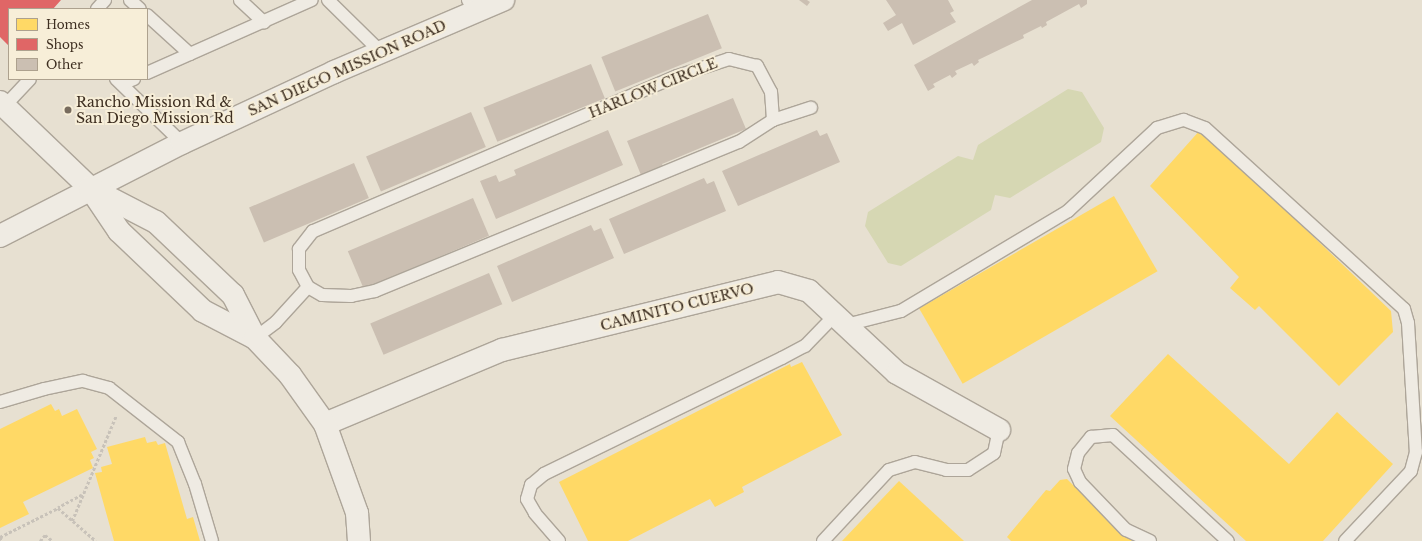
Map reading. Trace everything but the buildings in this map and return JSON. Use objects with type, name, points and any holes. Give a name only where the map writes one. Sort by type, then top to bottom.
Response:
[{"type":"main road","name":"SAN DIEGO MISSION ROAD","points":[[0,236],[90,188],[182,143],[381,52],[472,6],[503,0]]},
{"type":"main road","points":[[2,106],[90,188],[119,231],[203,312],[255,338]]},
{"type":"main road","points":[[90,188],[156,222],[233,295],[255,338],[290,375],[325,424],[357,513],[359,541]]},
{"type":"main road","name":"CAMINITO CUERVO","points":[[325,424],[502,350],[778,282],[809,291],[897,373],[998,430]]},
{"type":"lane","points":[[98,8],[105,0]]},
{"type":"lane","points":[[130,0],[139,8]]},
{"type":"lane","points":[[240,0],[264,22]]},
{"type":"lane","points":[[148,73],[312,0]]},
{"type":"lane","points":[[328,0],[381,52]]},
{"type":"lane","points":[[148,16],[190,54]]},
{"type":"lane","name":"HARLOW CIRCLE","points":[[308,287],[299,270],[299,249],[313,231],[677,76],[729,59],[757,66],[771,92],[772,120]]},
{"type":"lane","points":[[2,106],[29,80]]},
{"type":"lane","points":[[119,82],[129,80]]},
{"type":"lane","points":[[119,82],[182,143]]},
{"type":"lane","points":[[255,338],[276,322],[308,287],[322,295],[351,296],[375,291],[739,142],[772,120],[811,108]]},
{"type":"lane","points":[[559,541],[535,513],[527,499],[531,485],[544,474],[782,358],[805,346],[840,320],[901,311],[1068,210],[1157,128],[1184,120],[1205,128],[1404,309],[1408,323],[1416,452],[1411,471],[1345,541]]},
{"type":"lane","points":[[0,402],[44,389],[83,381],[109,388],[178,442],[194,484],[212,541]]},
{"type":"lane","points":[[823,541],[889,470],[915,462],[946,470],[968,470],[994,453],[998,430]]},
{"type":"lane","points":[[1150,541],[1126,530],[1080,482],[1074,469],[1078,453],[1092,437],[1113,435],[1228,541]]},
{"type":"path","points":[[72,521],[123,399]]},
{"type":"path","points":[[3,541],[0,537],[83,494]]},
{"type":"path","points":[[58,508],[96,541]]},
{"type":"path","points":[[40,541],[45,535],[53,541]]},
{"type":"green space","points":[[1068,89],[1082,92],[1104,128],[1101,142],[1010,198],[995,195],[991,210],[901,266],[888,263],[865,226],[868,212],[958,156],[973,160],[978,145]]},
{"type":"place","name":"Rancho Mission Rd & San Diego Mission Rd","points":[[68,110]]}]
